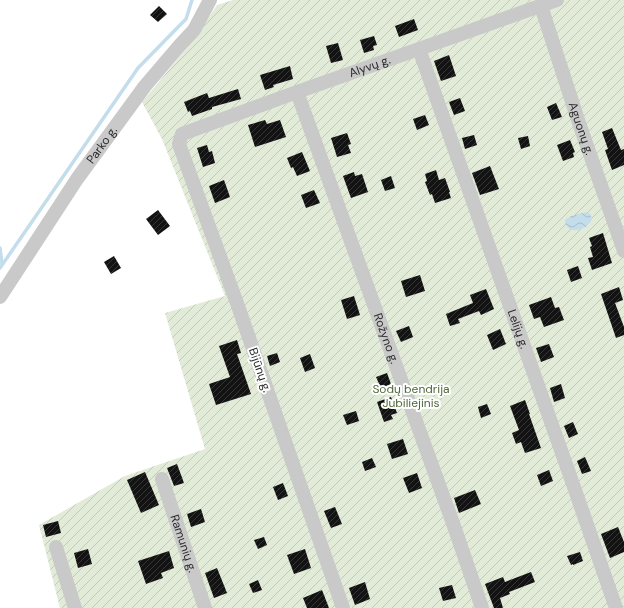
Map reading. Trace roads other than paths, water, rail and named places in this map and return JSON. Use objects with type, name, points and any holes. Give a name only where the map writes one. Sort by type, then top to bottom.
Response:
[{"type":"street","name":"Parko g.","points":[[0,296],[78,179],[145,86],[194,30],[210,0]]},
{"type":"street","name":"Alyvų g.","points":[[182,134],[557,0]]},
{"type":"street","name":"Aguonų g.","points":[[541,6],[579,123],[624,251]]},
{"type":"street","name":"Lelijų g.","points":[[419,49],[616,608]]},
{"type":"street","name":"Rožyno g.","points":[[297,92],[455,529],[482,608]]},
{"type":"street","name":"Bijūnų g.","points":[[182,134],[179,144],[238,306],[343,608]]},
{"type":"street","name":"Ramunių g.","points":[[162,479],[205,608]]},
{"type":"street","points":[[56,547],[75,608]]},
{"type":"water","points":[[587,212],[592,218],[587,226],[578,230],[569,229],[565,220],[571,216]]},
{"type":"waterway","points":[[0,268],[138,68],[186,19],[192,0]]},
{"type":"waterway","points":[[0,248],[2,264]]},
{"type":"park label","name":"Sodų bendrija Jubiliejinis","points":[[411,396]]}]
